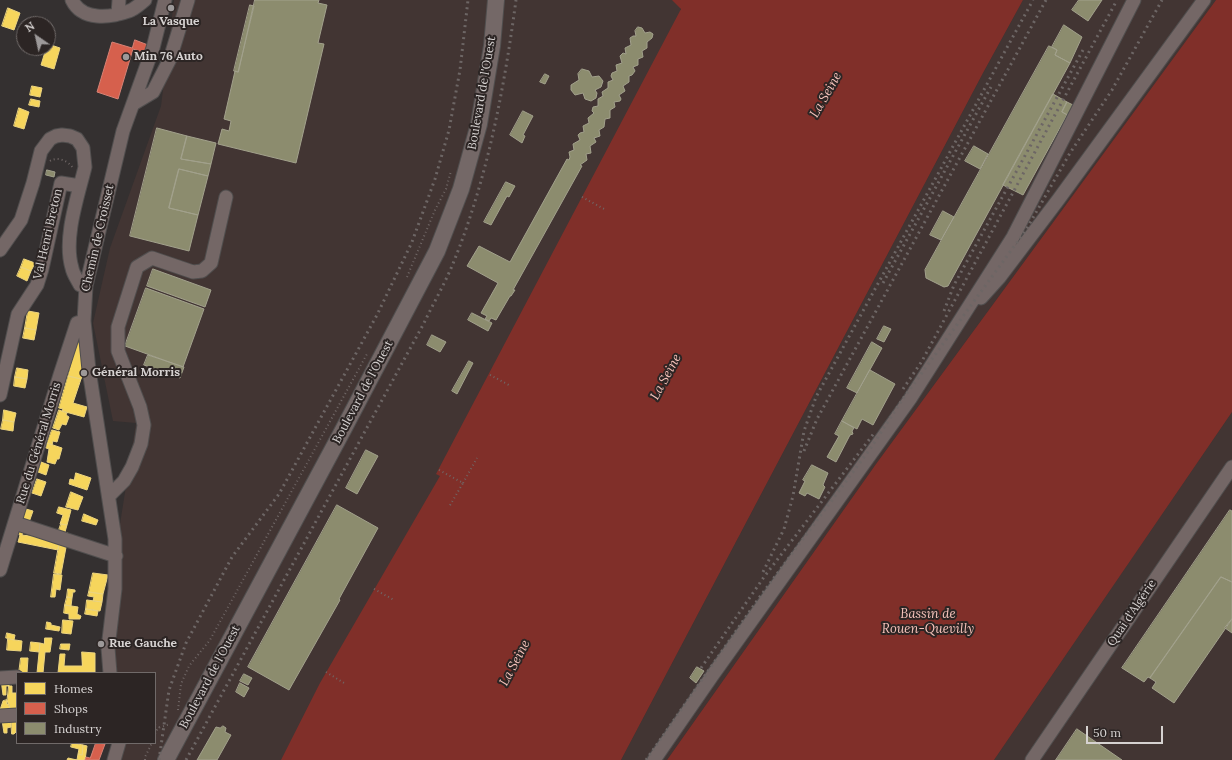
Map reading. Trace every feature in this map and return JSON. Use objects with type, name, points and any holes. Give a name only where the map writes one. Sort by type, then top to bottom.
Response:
[{"type":"main road","name":"Boulevard de l'Ouest","points":[[166,760],[437,251],[461,188],[479,124],[492,46],[496,0]]},
{"type":"street","points":[[72,0],[75,7],[86,14],[100,17],[130,11],[145,0]]},
{"type":"street","points":[[118,14],[119,0]]},
{"type":"street","name":"Chemin de Croisset","points":[[110,672],[108,648],[116,556],[109,496],[89,370],[84,321],[86,286],[123,131],[153,48],[165,0]]},
{"type":"street","points":[[133,104],[153,92],[170,59],[188,0]]},
{"type":"street","points":[[654,760],[712,676],[910,399],[1012,237],[1134,0]]},
{"type":"street","points":[[956,326],[999,278],[1204,0]]},
{"type":"street","points":[[0,250],[21,220],[33,183],[41,151],[45,144],[56,136],[70,136],[77,139],[83,148],[85,167],[73,217],[69,250],[72,268],[80,285],[86,286]]},
{"type":"street","name":"Val Henri Breton","points":[[0,395],[18,314],[37,285],[42,269],[60,183],[80,186]]},
{"type":"street","points":[[109,496],[124,481],[132,467],[141,444],[144,425],[140,407],[118,351],[118,327],[137,268],[152,258],[193,272],[202,271],[211,263],[226,197]]},
{"type":"street","name":"Rue du Général Morris","points":[[0,570],[77,323],[84,321]]},
{"type":"street","name":"Quai d'Algérie","points":[[1032,760],[1232,467]]},
{"type":"street","points":[[15,523],[116,556]]},
{"type":"street","points":[[0,678],[16,676]]},
{"type":"street","points":[[0,716],[16,715]]},
{"type":"street","points":[[114,760],[119,744]]},
{"type":"path","points":[[47,163],[54,159],[58,159],[71,165],[76,173],[80,186]]},
{"type":"path","points":[[582,197],[606,210]]},
{"type":"path","points":[[406,280],[440,200]]},
{"type":"path","points":[[177,712],[181,684],[189,666],[210,640],[369,350]]},
{"type":"path","points":[[490,375],[509,385]]},
{"type":"path","points":[[450,507],[477,458]]},
{"type":"path","points":[[439,470],[463,484]]},
{"type":"path","points":[[374,589],[394,600]]},
{"type":"path","points":[[326,672],[344,683]]},
{"type":"path","points":[[156,729],[169,725],[172,721]]},
{"type":"path","points":[[145,760],[152,744]]},
{"type":"shaded area","points":[[174,0],[679,0],[681,14],[318,760],[108,760],[114,744],[156,744],[156,672],[107,672],[102,652],[107,606],[136,423],[113,421],[93,323],[110,248],[161,106]]},
{"type":"shaded area","points":[[1023,0],[1216,0],[876,464],[667,760],[621,760],[983,73]]},
{"type":"shaded area","points":[[1232,412],[1232,760],[994,760],[1145,539]]},
{"type":"water","name":"La Seine","points":[[672,0],[1023,0],[983,73],[621,760],[281,760],[320,683],[440,476],[436,474],[681,9]]},
{"type":"water","name":"Bassin de Rouen-Quevilly","points":[[1216,0],[1232,0],[1232,412],[994,760],[667,760],[876,464]]},
{"type":"building: Homes","points":[[8,8],[20,13],[19,16],[16,16],[14,30],[2,26]]},
{"type":"building: Homes","points":[[56,47],[60,48],[54,69],[41,65],[44,56],[56,56]]},
{"type":"building: Homes","points":[[32,86],[42,88],[40,97],[30,95]]},
{"type":"building: Homes","points":[[31,99],[40,101],[39,107],[29,105]]},
{"type":"building: Homes","points":[[19,108],[29,112],[24,129],[14,126]]},
{"type":"building: Homes","points":[[24,259],[35,263],[31,271],[21,267]]},
{"type":"building: Homes","points":[[21,267],[31,271],[27,281],[17,276]]},
{"type":"building: Homes","points":[[28,311],[39,313],[36,330],[25,328]]},
{"type":"building: Homes","points":[[25,328],[36,330],[34,340],[23,338]]},
{"type":"building: Homes","points":[[77,340],[79,341],[84,373],[81,379],[68,376]]},
{"type":"building: Homes","points":[[17,368],[28,370],[27,379],[15,377]]},
{"type":"building: Homes","points":[[68,376],[81,379],[73,403],[87,407],[84,417],[62,411],[63,409],[59,408]]},
{"type":"building: Homes","points":[[15,377],[27,379],[25,388],[14,386]]},
{"type":"building: Homes","points":[[4,410],[16,413],[14,422],[3,420]]},
{"type":"building: Homes","points":[[59,410],[67,413],[66,415],[69,417],[66,425],[62,424],[59,430],[53,428]]},
{"type":"building: Homes","points":[[3,420],[14,422],[13,431],[1,429]]},
{"type":"building: Homes","points":[[52,430],[60,432],[57,442],[53,441],[52,445],[47,443]]},
{"type":"building: Homes","points":[[47,443],[62,448],[59,459],[57,459],[55,464],[47,462],[49,449],[46,448]]},
{"type":"building: Homes","points":[[41,462],[49,465],[46,475],[38,472]]},
{"type":"building: Homes","points":[[76,473],[91,478],[87,490],[69,484],[70,479],[74,480]]},
{"type":"building: Homes","points":[[37,479],[46,482],[41,496],[32,493]]},
{"type":"building: Homes","points":[[71,492],[83,497],[78,510],[66,507]]},
{"type":"building: Homes","points":[[59,507],[71,510],[67,525],[60,524],[63,515],[57,513]]},
{"type":"building: Homes","points":[[26,509],[33,511],[28,525],[20,522]]},
{"type":"building: Homes","points":[[84,514],[98,520],[96,525],[82,521]]},
{"type":"building: Homes","points":[[61,524],[67,525],[65,532],[68,533],[67,539],[57,536]]},
{"type":"building: Homes","points":[[18,527],[24,529],[22,535],[60,540],[58,550],[18,542],[20,535],[16,533]]},
{"type":"building: Homes","points":[[60,540],[67,542],[61,574],[54,573]]},
{"type":"building: Homes","points":[[93,573],[108,575],[103,594],[89,592]]},
{"type":"building: Homes","points":[[54,574],[62,575],[60,590],[56,589],[55,597],[51,597]]},
{"type":"building: Homes","points":[[68,589],[75,590],[72,598],[67,597]]},
{"type":"building: Homes","points":[[89,592],[103,594],[102,602],[93,601],[94,597],[88,596]]},
{"type":"building: Homes","points":[[67,597],[72,598],[71,606],[65,605]]},
{"type":"building: Homes","points":[[87,600],[102,602],[100,611],[86,609]]},
{"type":"building: Homes","points":[[65,605],[78,607],[77,614],[81,616],[80,619],[69,619],[69,614],[64,613]]},
{"type":"building: Homes","points":[[86,609],[98,611],[97,616],[85,614]]},
{"type":"building: Homes","points":[[63,620],[73,621],[71,634],[62,633]]},
{"type":"building: Homes","points":[[47,622],[51,623],[51,625],[60,627],[59,631],[46,629]]},
{"type":"building: Homes","points":[[7,633],[15,635],[14,640],[6,638]]},
{"type":"building: Homes","points":[[45,638],[52,638],[50,652],[45,652],[43,672],[37,672],[40,643],[44,644]]},
{"type":"building: Homes","points":[[8,639],[22,641],[21,651],[7,650]]},
{"type":"building: Homes","points":[[31,642],[40,643],[39,652],[30,651]]},
{"type":"building: Homes","points":[[61,644],[70,644],[69,650],[60,649]]},
{"type":"building: Homes","points":[[82,652],[95,653],[95,672],[58,672],[60,654],[65,654],[64,666],[82,666]]},
{"type":"building: Homes","points":[[21,658],[28,658],[27,672],[19,672]]},
{"type":"building: Homes","points":[[9,678],[9,686],[6,686],[6,695],[3,695],[1,679]]},
{"type":"building: Homes","points":[[9,686],[12,686],[12,693],[16,693],[16,709],[10,709],[9,704],[7,704]]},
{"type":"building: Homes","points":[[7,700],[10,709],[0,710],[3,701]]},
{"type":"building: Homes","points":[[11,719],[16,719],[16,732],[14,734],[12,734]]},
{"type":"building: Homes","points":[[11,719],[11,727],[7,728],[7,733],[4,733],[2,720]]},
{"type":"building: Homes","points":[[72,744],[83,745],[82,755],[78,754],[79,749],[71,747]]},
{"type":"building: Homes","points":[[83,745],[87,746],[85,760],[77,760],[78,754],[82,755]]},
{"type":"building: Shops","points":[[135,40],[148,45],[146,53],[133,49],[118,99],[97,92],[112,42],[132,48]]},
{"type":"building: Shops","points":[[96,744],[105,744],[99,760],[85,760],[86,757],[90,758]]},
{"type":"building: Industry","points":[[255,0],[319,0],[318,3],[327,5],[318,43],[324,44],[296,163],[218,144],[222,129],[229,131],[231,121],[224,119],[235,71],[238,72]]},
{"type":"building: Industry","points":[[1079,0],[1102,0],[1088,21],[1072,10]]},
{"type":"building: Industry","points":[[250,5],[254,6],[238,72],[234,71]]},
{"type":"building: Industry","points":[[1064,25],[1082,37],[1070,63],[1055,55],[1057,50],[1052,47]]},
{"type":"building: Industry","points":[[638,27],[642,28],[645,33],[650,32],[653,34],[652,38],[647,42],[647,48],[642,51],[643,57],[638,59],[638,65],[633,67],[635,71],[629,76],[629,82],[623,86],[625,91],[619,95],[621,99],[620,101],[614,102],[615,107],[610,110],[610,118],[605,119],[604,127],[599,130],[600,136],[594,138],[596,142],[590,146],[591,153],[586,154],[587,160],[580,165],[582,166],[513,290],[515,290],[496,320],[491,318],[489,321],[485,319],[487,316],[481,313],[498,283],[467,266],[479,246],[510,262],[567,159],[569,160],[569,152],[574,150],[573,144],[580,140],[578,135],[584,132],[583,126],[589,123],[588,118],[594,113],[592,111],[593,107],[598,106],[598,99],[603,96],[602,92],[608,88],[608,82],[613,80],[611,76],[612,73],[617,71],[616,65],[622,63],[620,56],[623,53],[626,54],[625,48],[631,45],[630,38],[636,36],[635,31]]},
{"type":"building: Industry","points":[[1049,46],[1057,50],[1055,55],[1070,63],[948,286],[944,287],[926,278],[925,270]]},
{"type":"building: Industry","points":[[582,69],[589,71],[592,77],[599,76],[603,81],[601,87],[595,90],[597,93],[596,98],[591,101],[585,99],[583,93],[575,95],[571,90],[571,85],[579,80],[578,74]]},
{"type":"building: Industry","points":[[545,74],[549,76],[545,84],[540,82]]},
{"type":"building: Industry","points":[[1053,94],[1067,102],[1062,112],[1067,115],[1023,195],[1003,185]]},
{"type":"building: Industry","points":[[1067,102],[1073,105],[1068,115],[1062,112]]},
{"type":"building: Industry","points":[[523,111],[533,116],[523,135],[525,136],[522,143],[510,135]]},
{"type":"building: Industry","points":[[157,128],[187,136],[181,159],[211,164],[208,176],[179,169],[169,208],[198,215],[189,251],[130,236]]},
{"type":"building: Industry","points":[[187,136],[216,143],[211,164],[181,159]]},
{"type":"building: Industry","points":[[974,146],[988,154],[980,169],[965,161]]},
{"type":"building: Industry","points":[[179,169],[208,176],[198,215],[169,208]]},
{"type":"building: Industry","points":[[47,170],[55,172],[54,177],[46,175]]},
{"type":"building: Industry","points":[[506,182],[515,186],[509,197],[507,196],[491,225],[484,222]]},
{"type":"building: Industry","points":[[943,211],[954,217],[941,240],[930,235]]},
{"type":"building: Industry","points":[[153,269],[211,290],[205,307],[147,286]]},
{"type":"building: Industry","points":[[146,288],[204,309],[183,367],[125,346]]},
{"type":"building: Industry","points":[[472,313],[492,323],[488,331],[468,320]]},
{"type":"building: Industry","points":[[884,326],[891,329],[884,342],[877,339]]},
{"type":"building: Industry","points":[[432,335],[446,342],[440,352],[427,345]]},
{"type":"building: Industry","points":[[872,342],[882,348],[857,393],[847,388]]},
{"type":"building: Industry","points":[[148,355],[184,367],[180,378],[144,365]]},
{"type":"building: Industry","points":[[469,361],[473,363],[457,394],[452,391]]},
{"type":"building: Industry","points":[[870,370],[895,384],[873,425],[862,419],[857,429],[842,421]]},
{"type":"building: Industry","points":[[842,421],[854,428],[852,431],[853,434],[850,435],[836,462],[827,457],[839,436],[835,434]]},
{"type":"building: Industry","points":[[366,450],[378,456],[357,494],[346,488]]},
{"type":"building: Industry","points":[[812,465],[828,473],[823,485],[825,487],[819,499],[807,493],[805,496],[799,493],[805,481],[803,480]]},
{"type":"building: Industry","points":[[337,505],[378,528],[339,599],[340,600],[289,690],[248,667]]},
{"type":"building: Industry","points":[[1230,510],[1232,511],[1232,582],[1221,577],[1150,678],[1148,677],[1144,682],[1122,668]]},
{"type":"building: Industry","points":[[1221,577],[1232,582],[1232,619],[1174,703],[1152,688],[1156,682],[1150,678]]},
{"type":"building: Industry","points":[[1232,619],[1232,633],[1225,628]]},
{"type":"building: Industry","points":[[697,667],[704,671],[696,683],[690,678]]},
{"type":"building: Industry","points":[[244,674],[252,678],[248,685],[240,681]]},
{"type":"building: Industry","points":[[240,683],[249,688],[244,697],[236,692]]},
{"type":"building: Industry","points":[[223,726],[226,728],[225,732],[231,735],[217,760],[197,760],[216,727],[220,728]]},
{"type":"building: Industry","points":[[1077,729],[1122,760],[1056,760]]},
{"type":"railway","points":[[159,760],[169,690],[186,643],[232,557],[279,494],[377,315],[412,242],[435,179],[449,130],[460,70],[468,0]]},
{"type":"railway","points":[[186,760],[446,280],[475,201],[493,135],[506,68],[516,0]]},
{"type":"railway","points":[[763,572],[784,529],[793,496],[804,431],[816,397],[1033,0]]},
{"type":"railway","points":[[804,451],[817,419],[1046,0]]},
{"type":"railway","points":[[903,389],[922,361],[1117,0]]},
{"type":"railway","points":[[646,760],[759,598],[870,449],[902,400],[1026,230],[1070,153],[1112,90],[1162,0]]},
{"type":"railway","points":[[944,311],[954,285],[1083,50]]},
{"type":"railway","points":[[883,283],[991,87]]},
{"type":"railway","points":[[701,668],[764,577],[875,432]]},
{"type":"place","name":"La Vasque","points":[[171,8]]},
{"type":"place","name":"Min 76 Auto","points":[[126,57]]},
{"type":"place","name":"Général Morris","points":[[84,373]]},
{"type":"place","name":"Rue Gauche","points":[[101,644]]}]
